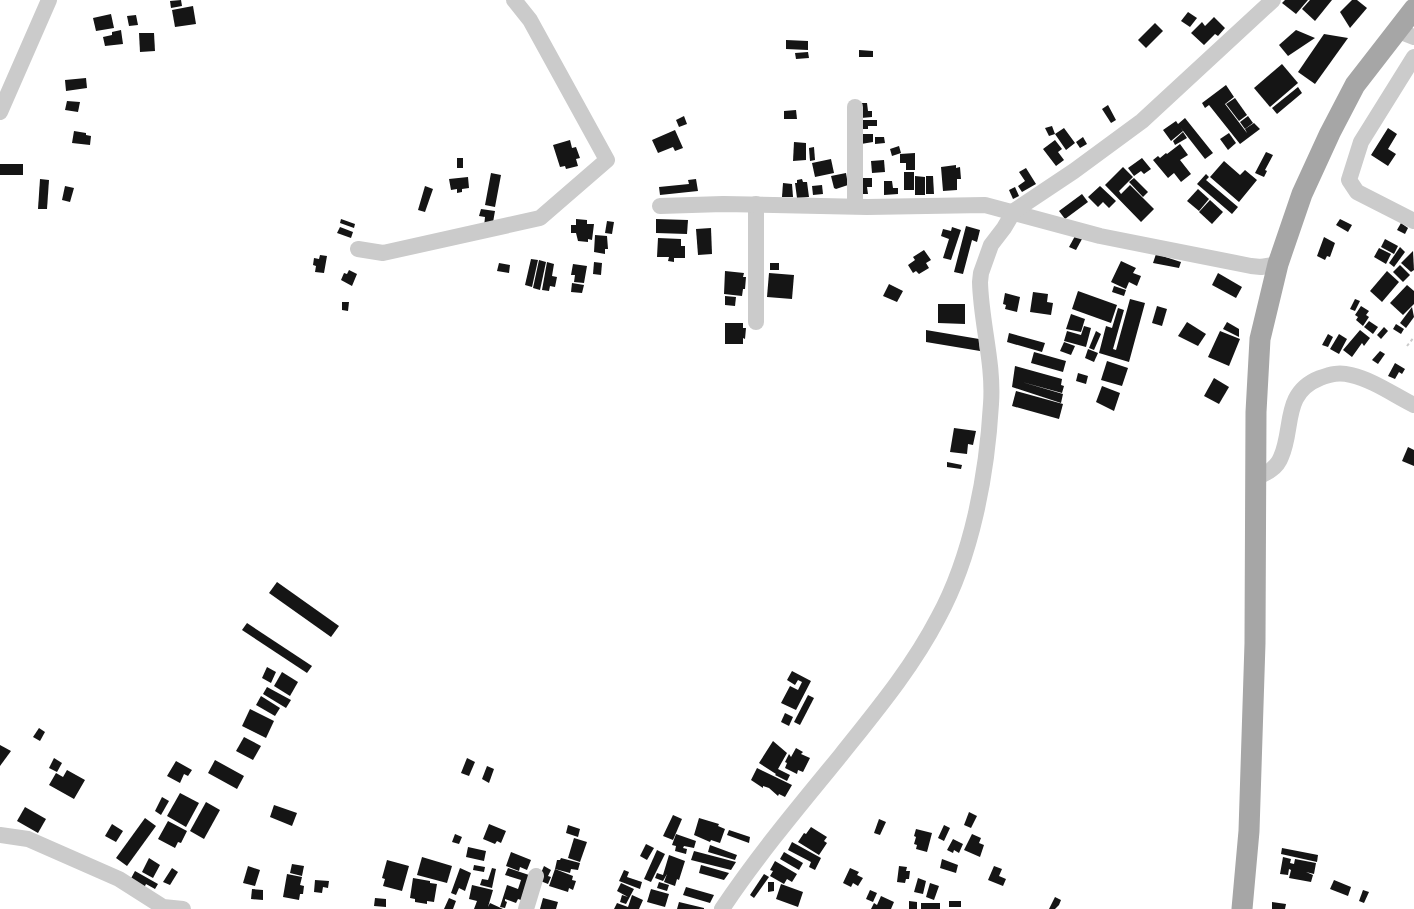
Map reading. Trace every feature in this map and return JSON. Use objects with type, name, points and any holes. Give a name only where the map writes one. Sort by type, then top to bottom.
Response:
[{"type":"main road","points":[[1242,909],[1249,831],[1255,643],[1256,412],[1260,339],[1278,264],[1302,194],[1342,108],[1355,85],[1405,34],[1414,9]]},
{"type":"street","points":[[0,112],[49,0]]},
{"type":"street","points":[[358,249],[383,253],[540,218],[607,160],[530,20],[514,0]]},
{"type":"street","points":[[722,909],[749,870],[876,712],[940,616],[953,585],[967,545],[981,490],[991,411],[991,372],[980,296],[981,273],[991,244],[1014,211],[1142,121],[1273,0]]},
{"type":"street","points":[[1414,57],[1361,142],[1349,180],[1357,192],[1414,221]]},
{"type":"street","points":[[855,107],[855,206]]},
{"type":"street","points":[[756,204],[756,322]]},
{"type":"street","points":[[660,206],[985,205],[1014,211],[1100,237],[1251,266],[1278,264]]},
{"type":"street","points":[[1257,477],[1270,471],[1281,458],[1291,408],[1298,395],[1312,381],[1337,372],[1353,375],[1414,405]]},
{"type":"street","points":[[0,835],[28,839],[119,879],[163,907],[183,909]]},
{"type":"street","points":[[526,909],[536,876]]},
{"type":"path","points":[[1407,346],[1414,337]]},
{"type":"building","points":[[181,0],[182,6],[171,8],[170,1]]},
{"type":"building","points":[[1285,0],[1308,0],[1296,14],[1282,3]]},
{"type":"building","points":[[1310,0],[1332,0],[1315,21],[1302,9]]},
{"type":"building","points":[[1352,0],[1357,0],[1367,8],[1350,28],[1340,12]]},
{"type":"building","points":[[193,6],[196,24],[175,27],[172,10]]},
{"type":"building","points":[[1188,12],[1197,18],[1190,27],[1181,21]]},
{"type":"building","points":[[111,14],[114,28],[96,31],[93,18]]},
{"type":"building","points":[[136,15],[138,25],[129,26],[127,16]]},
{"type":"building","points":[[1214,17],[1225,28],[1218,36],[1215,34],[1204,45],[1191,33],[1202,22],[1205,26]]},
{"type":"building","points":[[1155,23],[1163,31],[1146,48],[1138,40]]},
{"type":"building","points":[[121,30],[123,44],[105,46],[103,37]]},
{"type":"building","points":[[1296,30],[1315,38],[1288,56],[1279,45]]},
{"type":"building","points":[[139,33],[154,33],[155,51],[140,52]]},
{"type":"building","points":[[1324,34],[1348,38],[1315,84],[1298,72]]},
{"type":"building","points":[[786,40],[808,41],[808,50],[786,49]]},
{"type":"building","points":[[859,50],[873,51],[873,57],[859,57]]},
{"type":"building","points":[[808,52],[809,58],[796,59],[795,53]]},
{"type":"building","points":[[1282,64],[1298,83],[1270,107],[1254,88]]},
{"type":"building","points":[[86,78],[87,88],[66,91],[65,80]]},
{"type":"building","points":[[1226,85],[1234,97],[1225,104],[1247,133],[1245,129],[1254,123],[1260,129],[1240,144],[1209,105],[1205,108],[1202,103]]},
{"type":"building","points":[[1298,87],[1302,93],[1277,114],[1272,108]]},
{"type":"building","points":[[1235,98],[1247,115],[1239,121],[1226,104]]},
{"type":"building","points":[[67,101],[80,102],[78,112],[65,110]]},
{"type":"building","points":[[860,103],[867,103],[868,111],[872,111],[872,117],[861,118]]},
{"type":"building","points":[[1108,105],[1116,120],[1111,123],[1102,109]]},
{"type":"building","points":[[796,110],[797,119],[784,119],[784,111]]},
{"type":"building","points":[[684,116],[687,124],[679,127],[676,120]]},
{"type":"building","points":[[1248,116],[1253,123],[1245,129],[1240,122]]},
{"type":"building","points":[[1185,118],[1213,153],[1205,159],[1180,127],[1183,131],[1171,141],[1163,130],[1176,121],[1178,124]]},
{"type":"building","points":[[859,120],[877,120],[877,126],[859,129]]},
{"type":"building","points":[[1052,126],[1055,134],[1049,136],[1045,128]]},
{"type":"building","points":[[1064,128],[1075,143],[1066,150],[1055,134]]},
{"type":"building","points":[[1388,128],[1397,134],[1388,149],[1396,154],[1388,166],[1371,155]]},
{"type":"building","points":[[675,130],[683,148],[675,151],[673,147],[658,153],[652,140]]},
{"type":"building","points":[[74,131],[91,136],[90,145],[72,143]]},
{"type":"building","points":[[1183,132],[1187,138],[1175,145],[1173,141]]},
{"type":"building","points":[[1229,133],[1236,143],[1228,150],[1220,139]]},
{"type":"building","points":[[861,134],[873,134],[873,142],[861,144]]},
{"type":"building","points":[[875,137],[884,137],[885,143],[875,144]]},
{"type":"building","points":[[1083,137],[1087,144],[1080,148],[1076,142]]},
{"type":"building","points":[[570,140],[572,148],[576,147],[580,158],[576,159],[578,166],[566,169],[565,166],[560,167],[553,145]]},
{"type":"building","points":[[1055,140],[1062,149],[1058,152],[1064,160],[1056,166],[1043,149]]},
{"type":"building","points":[[794,142],[806,143],[806,160],[793,161]]},
{"type":"building","points":[[1180,144],[1188,155],[1180,160],[1191,174],[1181,182],[1174,173],[1168,178],[1153,160],[1167,154]]},
{"type":"building","points":[[899,146],[901,153],[892,156],[890,149]]},
{"type":"building","points":[[814,147],[815,160],[810,161],[809,148]]},
{"type":"building","points":[[1266,152],[1273,155],[1264,177],[1255,173]]},
{"type":"building","points":[[915,153],[915,170],[906,170],[906,163],[900,163],[900,154]]},
{"type":"building","points":[[457,158],[463,158],[463,168],[457,168]]},
{"type":"building","points":[[1142,158],[1151,169],[1144,174],[1141,171],[1134,176],[1128,168]]},
{"type":"building","points":[[831,159],[834,173],[815,177],[812,163]]},
{"type":"building","points":[[884,160],[885,172],[872,173],[871,161]]},
{"type":"building","points":[[1224,161],[1240,175],[1245,170],[1257,180],[1239,202],[1210,177]]},
{"type":"building","points":[[0,164],[23,164],[23,175],[0,175]]},
{"type":"building","points":[[956,165],[956,168],[960,167],[961,179],[957,179],[957,190],[943,191],[941,167]]},
{"type":"building","points":[[1123,167],[1133,177],[1119,191],[1121,194],[1130,185],[1154,209],[1141,222],[1105,185]]},
{"type":"building","points":[[1026,168],[1036,184],[1022,192],[1018,186],[1025,181],[1019,172]]},
{"type":"building","points":[[904,172],[914,172],[914,190],[904,190]]},
{"type":"building","points":[[491,173],[501,175],[495,207],[485,205]]},
{"type":"building","points":[[846,173],[848,185],[834,188],[831,176]]},
{"type":"building","points":[[1206,174],[1209,177],[1206,180],[1238,207],[1232,214],[1197,184]]},
{"type":"building","points":[[915,176],[925,177],[925,195],[915,195]]},
{"type":"building","points":[[926,176],[933,176],[934,194],[926,194]]},
{"type":"building","points":[[468,177],[469,188],[457,193],[457,189],[451,190],[449,179]]},
{"type":"building","points":[[858,178],[872,178],[872,187],[867,187],[868,194],[858,194]]},
{"type":"building","points":[[1134,178],[1148,192],[1143,197],[1129,182]]},
{"type":"building","points":[[40,179],[49,180],[47,209],[38,209]]},
{"type":"building","points":[[696,179],[698,191],[660,195],[659,187],[689,184],[688,180]]},
{"type":"building","points":[[802,179],[803,182],[807,182],[809,197],[797,198],[795,183]]},
{"type":"building","points":[[884,181],[892,181],[893,188],[898,188],[898,194],[884,195]]},
{"type":"building","points":[[783,183],[792,184],[793,197],[782,197]]},
{"type":"building","points":[[822,185],[823,194],[813,195],[812,186]]},
{"type":"building","points":[[65,186],[74,188],[70,202],[62,200]]},
{"type":"building","points":[[425,186],[433,189],[425,212],[418,210]]},
{"type":"building","points":[[1100,186],[1116,201],[1109,208],[1103,202],[1098,207],[1088,197]]},
{"type":"building","points":[[1015,187],[1019,196],[1013,199],[1009,190]]},
{"type":"building","points":[[1198,189],[1209,199],[1199,211],[1187,201]]},
{"type":"building","points":[[1082,194],[1088,202],[1065,219],[1059,211]]},
{"type":"building","points":[[1210,200],[1223,212],[1212,224],[1199,212]]},
{"type":"building","points":[[481,209],[495,211],[492,228],[484,227],[485,217],[479,216]]},
{"type":"building","points":[[341,219],[355,224],[354,228],[340,223]]},
{"type":"building","points":[[576,219],[587,220],[587,224],[594,224],[592,240],[578,241],[576,233],[571,233],[571,225],[576,225]]},
{"type":"building","points":[[656,219],[688,220],[687,234],[656,233]]},
{"type":"building","points":[[1340,219],[1352,225],[1348,232],[1336,225]]},
{"type":"building","points":[[607,221],[614,222],[612,234],[605,233]]},
{"type":"building","points":[[1401,223],[1408,228],[1405,234],[1397,230]]},
{"type":"building","points":[[966,226],[980,230],[977,242],[972,240],[963,274],[954,272]]},
{"type":"building","points":[[340,227],[353,232],[351,238],[337,233]]},
{"type":"building","points":[[952,227],[961,230],[951,260],[943,258],[949,239],[941,236],[943,229],[951,231]]},
{"type":"building","points":[[711,228],[712,254],[698,255],[696,229]]},
{"type":"building","points":[[595,235],[607,236],[608,249],[605,249],[605,254],[594,252]]},
{"type":"building","points":[[1075,236],[1082,239],[1076,250],[1069,247]]},
{"type":"building","points":[[1324,237],[1335,243],[1330,257],[1327,256],[1325,260],[1317,256]]},
{"type":"building","points":[[658,238],[681,239],[681,246],[685,246],[685,258],[674,258],[674,262],[668,261],[669,257],[657,257]]},
{"type":"building","points":[[1385,239],[1398,246],[1394,254],[1381,247]]},
{"type":"building","points":[[1400,247],[1405,252],[1394,267],[1389,263]]},
{"type":"building","points":[[1379,248],[1391,254],[1386,264],[1374,257]]},
{"type":"building","points":[[924,250],[931,260],[926,263],[929,268],[919,274],[916,271],[913,273],[908,265],[915,260],[913,257]]},
{"type":"building","points":[[1413,251],[1414,270],[1411,272],[1401,263]]},
{"type":"building","points":[[1156,254],[1181,262],[1179,268],[1153,263]]},
{"type":"building","points":[[320,255],[327,256],[324,273],[315,272],[316,266],[313,265],[314,258],[319,259]]},
{"type":"building","points":[[531,259],[538,260],[532,287],[525,285]]},
{"type":"building","points":[[539,260],[546,262],[540,290],[533,288]]},
{"type":"building","points":[[1121,261],[1136,268],[1133,273],[1141,276],[1137,286],[1129,282],[1126,289],[1111,282]]},
{"type":"building","points":[[547,262],[554,264],[552,276],[557,277],[555,287],[550,286],[549,291],[542,290]]},
{"type":"building","points":[[594,262],[602,263],[601,275],[593,274]]},
{"type":"building","points":[[499,263],[510,265],[509,273],[497,271]]},
{"type":"building","points":[[770,263],[779,263],[779,270],[770,270]]},
{"type":"building","points":[[573,264],[587,266],[584,283],[574,282],[575,275],[571,275]]},
{"type":"building","points":[[1400,265],[1410,275],[1403,282],[1393,272]]},
{"type":"building","points":[[349,270],[357,274],[352,286],[341,280],[344,273],[347,274]]},
{"type":"building","points":[[725,271],[744,273],[745,289],[743,289],[742,296],[724,294]]},
{"type":"building","points":[[1387,271],[1399,282],[1382,302],[1370,291]]},
{"type":"building","points":[[769,273],[794,275],[792,299],[767,297]]},
{"type":"building","points":[[1218,273],[1242,287],[1236,298],[1212,285]]},
{"type":"building","points":[[572,283],[584,285],[582,293],[571,292]]},
{"type":"building","points":[[889,284],[903,291],[897,302],[883,296]]},
{"type":"building","points":[[1407,285],[1414,291],[1414,304],[1403,315],[1390,303]]},
{"type":"building","points":[[1114,286],[1126,290],[1124,296],[1112,292]]},
{"type":"building","points":[[1078,291],[1117,305],[1111,323],[1072,309]]},
{"type":"building","points":[[1033,292],[1048,294],[1047,302],[1053,303],[1051,315],[1030,312]]},
{"type":"building","points":[[1005,293],[1020,297],[1017,312],[1005,309],[1006,305],[1003,304]]},
{"type":"building","points":[[725,296],[736,297],[735,306],[725,305]]},
{"type":"building","points":[[1130,299],[1145,303],[1129,362],[1099,353],[1106,326],[1112,328],[1118,308],[1124,310],[1113,349],[1116,350]]},
{"type":"building","points":[[1355,299],[1360,301],[1355,311],[1350,309]]},
{"type":"building","points":[[342,302],[349,302],[348,311],[342,310]]},
{"type":"building","points":[[938,304],[965,304],[965,324],[938,323]]},
{"type":"building","points":[[1157,306],[1167,309],[1162,326],[1152,323]]},
{"type":"building","points":[[1361,306],[1369,311],[1366,315],[1369,317],[1363,326],[1356,320],[1358,317],[1355,315]]},
{"type":"building","points":[[1412,307],[1414,317],[1406,328],[1400,323]]},
{"type":"building","points":[[1071,314],[1085,319],[1081,332],[1066,329]]},
{"type":"building","points":[[1369,321],[1378,327],[1373,334],[1364,327]]},
{"type":"building","points":[[1187,322],[1206,334],[1198,346],[1178,336]]},
{"type":"building","points":[[1227,322],[1239,329],[1239,337],[1223,329]]},
{"type":"building","points":[[725,323],[743,323],[743,328],[746,328],[743,344],[725,344]]},
{"type":"building","points":[[1396,324],[1404,329],[1401,334],[1393,329]]},
{"type":"building","points":[[1084,326],[1091,328],[1086,347],[1064,341],[1067,331],[1081,335]]},
{"type":"building","points":[[1384,327],[1388,331],[1381,339],[1377,335]]},
{"type":"building","points":[[926,330],[979,339],[980,351],[926,342]]},
{"type":"building","points":[[1360,330],[1370,338],[1364,346],[1362,343],[1352,357],[1343,350]]},
{"type":"building","points":[[1096,331],[1101,334],[1094,350],[1089,348]]},
{"type":"building","points":[[1220,331],[1240,339],[1229,366],[1208,357]]},
{"type":"building","points":[[1009,333],[1045,343],[1042,352],[1007,342]]},
{"type":"building","points":[[1328,334],[1333,337],[1328,347],[1322,345]]},
{"type":"building","points":[[1339,334],[1347,339],[1339,354],[1330,349]]},
{"type":"building","points":[[1064,342],[1075,346],[1071,355],[1060,351]]},
{"type":"building","points":[[1088,349],[1098,353],[1094,362],[1085,358]]},
{"type":"building","points":[[1380,351],[1385,354],[1378,364],[1372,360]]},
{"type":"building","points":[[1034,352],[1066,361],[1063,372],[1031,363]]},
{"type":"building","points":[[1107,361],[1128,368],[1122,386],[1101,380]]},
{"type":"building","points":[[1395,363],[1405,369],[1402,374],[1399,372],[1395,379],[1388,376]]},
{"type":"building","points":[[1015,366],[1062,379],[1061,385],[1064,386],[1062,393],[1022,382],[1063,394],[1061,403],[1012,387]]},
{"type":"building","points":[[1078,373],[1088,376],[1086,384],[1076,381]]},
{"type":"building","points":[[1214,378],[1229,387],[1219,404],[1204,396]]},
{"type":"building","points":[[1102,386],[1120,393],[1114,411],[1096,402]]},
{"type":"building","points":[[1016,391],[1063,404],[1059,419],[1012,406]]},
{"type":"building","points":[[954,428],[976,431],[973,445],[968,444],[967,454],[950,452]]},
{"type":"building","points":[[1408,447],[1414,450],[1414,466],[1402,461]]},
{"type":"building","points":[[947,462],[962,465],[961,469],[947,467]]},
{"type":"building","points":[[277,582],[339,626],[331,637],[269,593]]},
{"type":"building","points":[[247,623],[312,666],[307,673],[242,630]]},
{"type":"building","points":[[267,667],[276,672],[271,683],[262,678]]},
{"type":"building","points":[[792,671],[811,681],[796,710],[781,703],[790,686],[798,690],[802,682],[798,680],[795,685],[787,680]]},
{"type":"building","points":[[282,672],[298,682],[290,696],[274,686]]},
{"type":"building","points":[[267,687],[291,700],[286,708],[263,694]]},
{"type":"building","points":[[808,695],[814,698],[800,725],[794,722]]},
{"type":"building","points":[[261,696],[280,708],[275,716],[256,705]]},
{"type":"building","points":[[250,709],[274,721],[266,738],[242,726]]},
{"type":"building","points":[[785,713],[793,717],[789,726],[781,722]]},
{"type":"building","points":[[39,728],[45,732],[40,741],[33,737]]},
{"type":"building","points":[[244,737],[261,746],[253,760],[236,751]]},
{"type":"building","points":[[773,741],[787,753],[778,769],[790,775],[787,781],[759,763]]},
{"type":"building","points":[[0,745],[11,751],[0,766]]},
{"type":"building","points":[[796,748],[803,752],[801,754],[810,758],[803,772],[798,770],[797,774],[785,768],[789,754],[791,757]]},
{"type":"building","points":[[54,758],[62,763],[57,772],[49,768]]},
{"type":"building","points":[[467,758],[475,762],[469,776],[461,773]]},
{"type":"building","points":[[215,760],[244,776],[237,789],[208,773]]},
{"type":"building","points":[[176,761],[192,770],[188,776],[184,774],[180,783],[167,776]]},
{"type":"building","points":[[487,766],[494,769],[489,783],[482,779]]},
{"type":"building","points":[[757,768],[792,785],[785,797],[779,794],[778,796],[769,788],[763,786],[763,788],[751,780]]},
{"type":"building","points":[[67,770],[85,780],[74,799],[49,785],[56,773],[63,777]]},
{"type":"building","points":[[180,793],[199,803],[186,827],[167,816]]},
{"type":"building","points":[[162,797],[169,801],[161,815],[155,811]]},
{"type":"building","points":[[206,802],[220,810],[204,839],[190,831]]},
{"type":"building","points":[[274,805],[297,813],[292,826],[270,817]]},
{"type":"building","points":[[25,807],[46,819],[38,833],[17,821]]},
{"type":"building","points":[[969,812],[977,816],[971,828],[964,825]]},
{"type":"building","points":[[673,815],[682,819],[673,840],[663,836]]},
{"type":"building","points":[[145,818],[156,826],[127,866],[116,858]]},
{"type":"building","points":[[699,818],[719,824],[718,826],[725,829],[720,843],[711,840],[710,842],[694,835]]},
{"type":"building","points":[[879,819],[886,822],[880,835],[874,833]]},
{"type":"building","points":[[168,821],[187,831],[181,843],[178,842],[175,848],[158,839]]},
{"type":"building","points":[[112,824],[123,831],[116,842],[105,836]]},
{"type":"building","points":[[489,824],[506,831],[501,843],[497,841],[495,844],[483,839]]},
{"type":"building","points":[[568,825],[580,829],[578,837],[566,833]]},
{"type":"building","points":[[944,825],[950,828],[944,841],[938,838]]},
{"type":"building","points":[[811,827],[827,837],[824,841],[827,843],[819,855],[798,842]]},
{"type":"building","points":[[916,829],[932,833],[927,852],[916,849],[917,845],[914,844],[916,837],[914,836]]},
{"type":"building","points":[[729,830],[750,837],[749,843],[727,835]]},
{"type":"building","points":[[455,834],[462,837],[459,844],[452,842]]},
{"type":"building","points":[[676,834],[696,841],[694,848],[684,846],[683,848],[687,849],[686,854],[675,851],[676,846],[672,845]]},
{"type":"building","points":[[972,834],[981,838],[979,843],[984,845],[980,857],[964,850]]},
{"type":"building","points":[[574,838],[587,842],[580,862],[568,858]]},
{"type":"building","points":[[953,839],[963,844],[959,853],[947,850]]},
{"type":"building","points":[[792,842],[821,858],[815,870],[809,867],[811,862],[788,850]]},
{"type":"building","points":[[646,844],[654,848],[647,860],[640,856]]},
{"type":"building","points":[[710,845],[737,855],[735,860],[708,852]]},
{"type":"building","points":[[468,847],[486,851],[484,861],[466,857]]},
{"type":"building","points":[[1282,848],[1318,855],[1317,862],[1281,854]]},
{"type":"building","points":[[657,850],[665,854],[651,882],[644,879]]},
{"type":"building","points":[[694,851],[736,862],[731,870],[691,860]]},
{"type":"building","points":[[511,852],[531,860],[527,870],[520,867],[519,871],[506,866]]},
{"type":"building","points":[[784,852],[803,863],[799,870],[780,859]]},
{"type":"building","points":[[669,855],[685,861],[675,886],[664,882],[667,874],[663,881],[655,878],[657,873],[663,875]]},
{"type":"building","points":[[422,857],[452,866],[447,883],[417,875]]},
{"type":"building","points":[[1283,857],[1291,859],[1290,863],[1294,864],[1295,859],[1316,863],[1314,874],[1306,872],[1313,875],[1311,882],[1289,878],[1291,870],[1289,869],[1288,875],[1280,874]]},
{"type":"building","points":[[149,858],[160,865],[153,878],[142,872]]},
{"type":"building","points":[[561,858],[580,863],[578,870],[571,869],[570,873],[555,869],[557,860]]},
{"type":"building","points":[[942,859],[958,865],[956,873],[940,868]]},
{"type":"building","points":[[387,860],[409,866],[402,891],[383,886],[385,879],[382,878]]},
{"type":"building","points":[[775,861],[797,874],[792,882],[787,879],[784,884],[770,876],[773,871],[770,870]]},
{"type":"building","points":[[292,864],[304,866],[302,876],[290,873]]},
{"type":"building","points":[[474,865],[485,867],[484,872],[473,870]]},
{"type":"building","points":[[701,865],[729,873],[724,880],[699,873]]},
{"type":"building","points":[[248,866],[260,870],[255,886],[243,883]]},
{"type":"building","points":[[544,866],[551,870],[548,884],[538,880]]},
{"type":"building","points":[[899,866],[907,867],[906,871],[910,871],[909,879],[906,879],[905,883],[897,882]]},
{"type":"building","points":[[994,866],[1002,869],[999,876],[1006,879],[1003,886],[988,880]]},
{"type":"building","points":[[172,868],[178,872],[170,885],[163,882]]},
{"type":"building","points":[[460,868],[471,873],[465,891],[459,888],[456,895],[451,893]]},
{"type":"building","points":[[492,868],[496,869],[492,888],[480,885],[482,879],[488,880]]},
{"type":"building","points":[[508,868],[532,876],[524,901],[518,899],[516,903],[505,899],[507,902],[505,908],[500,907],[507,885],[518,889],[521,880],[505,875]]},
{"type":"building","points":[[850,868],[859,872],[857,875],[863,878],[858,886],[853,883],[851,887],[843,883]]},
{"type":"building","points":[[555,869],[573,876],[572,880],[576,881],[573,890],[569,888],[568,892],[549,886]]},
{"type":"building","points":[[624,870],[629,872],[627,877],[642,882],[640,889],[619,881]]},
{"type":"building","points":[[135,871],[158,884],[155,889],[146,884],[143,890],[129,882]]},
{"type":"building","points":[[287,874],[302,877],[300,885],[304,886],[303,894],[300,894],[299,900],[283,897]]},
{"type":"building","points":[[764,874],[769,877],[754,898],[750,895]]},
{"type":"building","points":[[413,878],[437,884],[434,902],[427,901],[427,904],[415,902],[415,899],[410,898]]},
{"type":"building","points":[[918,878],[926,881],[923,894],[914,892]]},
{"type":"building","points":[[315,880],[329,881],[328,888],[323,887],[322,893],[314,892]]},
{"type":"building","points":[[1334,880],[1351,887],[1348,896],[1330,889]]},
{"type":"building","points":[[659,882],[669,885],[667,891],[657,888]]},
{"type":"building","points":[[768,882],[774,882],[774,891],[768,892]]},
{"type":"building","points":[[621,883],[634,889],[626,904],[620,902],[622,895],[628,897],[617,891]]},
{"type":"building","points":[[930,883],[939,886],[934,900],[926,897]]},
{"type":"building","points":[[781,884],[803,892],[798,907],[776,899]]},
{"type":"building","points":[[472,885],[493,890],[488,907],[490,903],[503,909],[474,909],[477,901],[469,899]]},
{"type":"building","points":[[686,887],[714,895],[710,903],[683,895]]},
{"type":"building","points":[[252,889],[263,890],[263,900],[251,899]]},
{"type":"building","points":[[651,889],[669,894],[665,907],[647,902]]},
{"type":"building","points":[[870,890],[877,893],[873,902],[866,899]]},
{"type":"building","points":[[1363,890],[1369,892],[1364,903],[1359,901]]},
{"type":"building","points":[[632,895],[643,900],[639,909],[614,909],[617,903],[628,907]]},
{"type":"building","points":[[881,896],[894,902],[891,909],[871,909],[874,903],[877,905]]},
{"type":"building","points":[[1055,897],[1061,900],[1059,905],[1055,909],[1049,909]]},
{"type":"building","points":[[375,898],[386,899],[386,907],[374,906]]},
{"type":"building","points":[[449,898],[456,901],[453,909],[444,909]]},
{"type":"building","points":[[543,898],[558,902],[556,909],[540,909]]},
{"type":"building","points":[[909,901],[917,902],[917,909],[909,909]]},
{"type":"building","points":[[949,901],[961,901],[961,907],[949,907]]},
{"type":"building","points":[[679,902],[704,908],[704,909],[677,909]]},
{"type":"building","points":[[1272,902],[1286,904],[1285,909],[1272,909]]},
{"type":"building","points":[[921,903],[940,903],[940,909],[921,909]]}]
